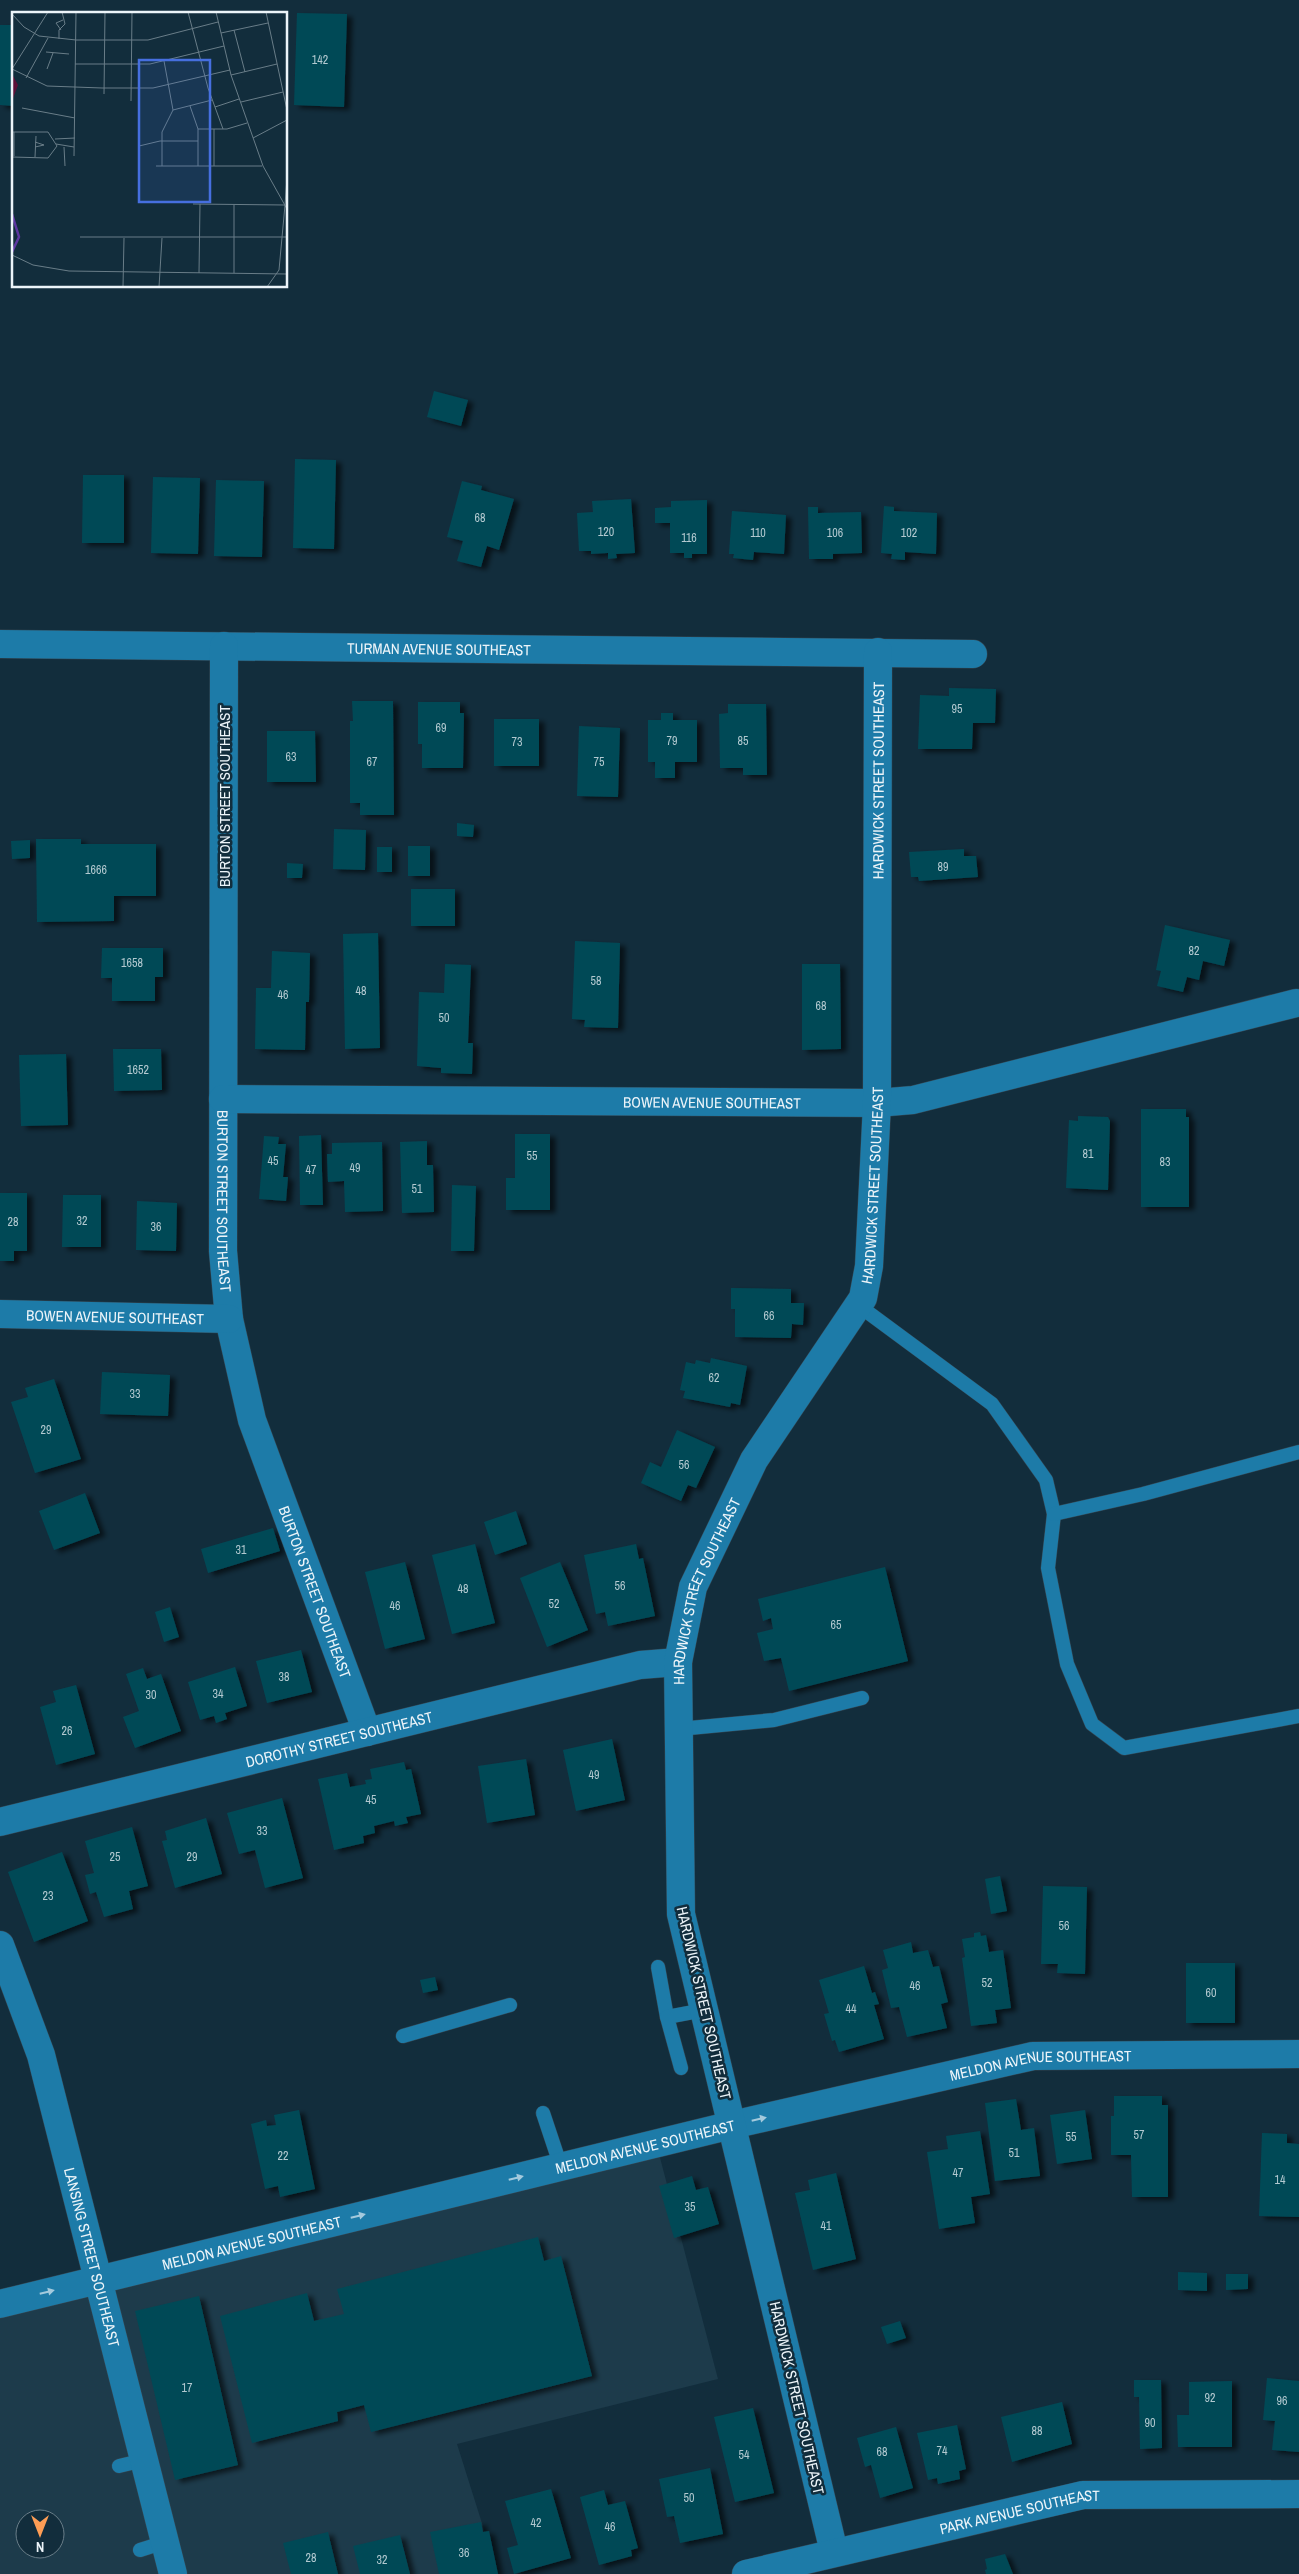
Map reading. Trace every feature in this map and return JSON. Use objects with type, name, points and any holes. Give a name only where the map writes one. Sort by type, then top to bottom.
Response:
[{"type":"street","name":"TURMAN AVENUE SOUTHEAST","points":[[0,644],[973,654]]},
{"type":"street","name":"BURTON STREET SOUTHEAST","points":[[224,646],[223,1251],[229,1319],[252,1420],[367,1732]]},
{"type":"street","name":"HARDWICK STREET SOUTHEAST","points":[[834,2552],[681,1914],[678,1662],[693,1587],[754,1460],[863,1298],[870,1266],[877,1103],[878,652]]},
{"type":"street","name":"BOWEN AVENUE SOUTHEAST","points":[[223,1098],[877,1103],[913,1100],[1296,1003]]},
{"type":"street","name":"BOWEN AVENUE SOUTHEAST","points":[[0,1314],[229,1319]]},
{"type":"street","name":"DOROTHY STREET SOUTHEAST","points":[[0,1822],[640,1665],[678,1662]]},
{"type":"street","name":"LANSING STREET SOUTHEAST","points":[[0,1945],[41,2055],[100,2280],[132,2463],[152,2546],[173,2574]]},
{"type":"street","name":"MELDON AVENUE SOUTHEAST","points":[[0,2304],[732,2125],[1033,2056],[1299,2054]]},
{"type":"street","name":"PARK AVENUE SOUTHEAST","points":[[746,2574],[1083,2495],[1299,2494]]},
{"type":"lane","points":[[858,1305],[992,1404],[1046,1480],[1054,1514],[1048,1568],[1067,1664],[1092,1724],[1124,1748],[1299,1716]]},
{"type":"lane","points":[[1054,1514],[1143,1494],[1299,1452]]},
{"type":"lane","points":[[679,1729],[774,1720],[862,1698]]},
{"type":"lane","points":[[658,1967],[667,2017],[681,2068]]},
{"type":"lane","points":[[403,2036],[510,2005]]},
{"type":"lane","points":[[667,2017],[704,2010]]},
{"type":"lane","points":[[543,2113],[561,2167]]},
{"type":"shaded area","points":[[658,2150],[718,2379],[457,2444],[498,2574],[0,2574],[0,2313]]},
{"type":"building","points":[[297,13],[347,14],[344,107],[294,105]]},
{"type":"building","points":[[0,25],[12,25],[12,106],[0,105]]},
{"type":"building","points":[[434,391],[468,400],[461,426],[427,417]]},
{"type":"building","points":[[295,459],[336,460],[334,549],[293,548]]},
{"type":"building","points":[[83,475],[124,475],[124,543],[82,543]]},
{"type":"building","points":[[153,477],[200,478],[198,554],[151,553]]},
{"type":"building","points":[[216,480],[264,481],[262,557],[214,556]]},
{"type":"building","points":[[462,481],[482,486],[481,490],[514,499],[499,550],[487,546],[481,567],[457,561],[463,541],[447,537]]},
{"type":"building","points":[[631,499],[635,553],[616,554],[617,558],[608,559],[608,553],[591,554],[591,551],[579,551],[577,513],[593,512],[592,501]]},
{"type":"building","points":[[707,500],[707,554],[692,554],[692,558],[684,558],[684,553],[670,553],[670,523],[655,523],[655,508],[671,507],[671,501]]},
{"type":"building","points":[[884,506],[894,507],[894,511],[937,513],[936,554],[905,552],[905,560],[891,559],[892,554],[881,553]]},
{"type":"building","points":[[808,507],[818,507],[818,513],[861,512],[862,553],[833,554],[833,559],[809,559]]},
{"type":"building","points":[[732,511],[786,515],[784,554],[754,552],[753,560],[733,558],[734,554],[729,554]]},
{"type":"building","points":[[949,688],[996,689],[995,723],[973,723],[972,749],[918,749],[920,695],[949,696]]},
{"type":"building","points":[[352,701],[393,701],[394,815],[360,815],[360,803],[350,803],[350,721],[353,721]]},
{"type":"building","points":[[418,702],[460,702],[460,713],[464,713],[463,768],[422,768],[422,744],[418,744]]},
{"type":"building","points":[[728,704],[766,704],[767,775],[743,775],[743,768],[720,768],[719,714],[728,713]]},
{"type":"building","points":[[661,713],[673,713],[673,720],[697,720],[697,762],[675,762],[675,778],[655,778],[655,762],[648,762],[648,720],[661,720]]},
{"type":"building","points":[[494,719],[539,719],[539,766],[494,766]]},
{"type":"building","points":[[579,726],[620,728],[618,797],[577,796]]},
{"type":"building","points":[[267,731],[315,731],[316,782],[267,782]]},
{"type":"building","points":[[457,823],[474,825],[473,837],[457,836]]},
{"type":"building","points":[[334,829],[366,830],[365,870],[333,869]]},
{"type":"building","points":[[36,839],[81,839],[81,844],[156,844],[156,896],[114,896],[114,921],[37,922]]},
{"type":"building","points":[[30,840],[30,858],[12,859],[11,841]]},
{"type":"building","points":[[408,846],[430,846],[430,876],[408,876]]},
{"type":"building","points":[[377,847],[392,847],[392,872],[377,872]]},
{"type":"building","points":[[964,849],[964,856],[976,856],[978,877],[919,881],[918,877],[911,877],[909,852]]},
{"type":"building","points":[[287,863],[303,864],[302,878],[287,878]]},
{"type":"building","points":[[411,889],[455,889],[455,926],[411,926]]},
{"type":"building","points":[[1165,925],[1230,940],[1224,966],[1203,961],[1199,980],[1187,977],[1183,992],[1157,986],[1161,971],[1156,970]]},
{"type":"building","points":[[378,933],[380,1048],[345,1049],[343,934]]},
{"type":"building","points":[[575,941],[620,943],[618,1028],[584,1027],[585,1020],[572,1019]]},
{"type":"building","points":[[102,948],[163,948],[163,977],[155,977],[155,1001],[112,1001],[112,978],[101,978]]},
{"type":"building","points":[[272,951],[310,953],[309,1002],[306,1002],[305,1050],[255,1049],[256,988],[271,988]]},
{"type":"building","points":[[445,964],[471,965],[468,1043],[473,1043],[472,1074],[441,1073],[441,1068],[417,1066],[419,992],[444,993]]},
{"type":"building","points":[[802,964],[840,964],[841,1049],[802,1050]]},
{"type":"building","points":[[113,1049],[161,1049],[162,1090],[114,1091]]},
{"type":"building","points":[[66,1054],[68,1125],[21,1126],[19,1055]]},
{"type":"building","points":[[1141,1109],[1186,1109],[1186,1117],[1189,1117],[1189,1207],[1141,1207]]},
{"type":"building","points":[[1078,1116],[1108,1117],[1110,1121],[1108,1190],[1066,1188],[1069,1120],[1078,1121]]},
{"type":"building","points":[[515,1134],[550,1134],[550,1210],[506,1210],[506,1178],[515,1178]]},
{"type":"building","points":[[321,1135],[323,1205],[300,1205],[299,1136]]},
{"type":"building","points":[[264,1136],[279,1137],[278,1144],[286,1144],[283,1177],[288,1177],[286,1201],[259,1199]]},
{"type":"building","points":[[427,1141],[427,1165],[433,1165],[434,1212],[402,1213],[400,1142]]},
{"type":"building","points":[[382,1142],[383,1211],[345,1212],[344,1181],[328,1182],[327,1154],[332,1154],[332,1143]]},
{"type":"building","points":[[452,1185],[476,1186],[474,1251],[451,1251]]},
{"type":"building","points":[[0,1193],[27,1193],[27,1251],[14,1251],[14,1261],[0,1261]]},
{"type":"building","points":[[63,1195],[101,1195],[101,1247],[62,1247]]},
{"type":"building","points":[[137,1201],[177,1203],[176,1251],[136,1250]]},
{"type":"building","points":[[731,1288],[791,1289],[791,1303],[804,1303],[803,1325],[792,1324],[791,1338],[735,1337],[735,1309],[731,1309]]},
{"type":"building","points":[[711,1358],[747,1366],[740,1405],[731,1403],[730,1407],[683,1398],[685,1391],[680,1390],[686,1362],[695,1364],[696,1360],[710,1363]]},
{"type":"building","points":[[102,1372],[170,1375],[168,1416],[100,1414]]},
{"type":"building","points":[[54,1379],[81,1459],[35,1473],[11,1402],[28,1397],[25,1388]]},
{"type":"building","points":[[677,1430],[715,1447],[696,1488],[688,1485],[681,1501],[641,1483],[650,1462],[661,1467]]},
{"type":"building","points":[[85,1493],[100,1533],[54,1550],[39,1511]]},
{"type":"building","points":[[516,1511],[527,1544],[495,1555],[484,1522]]},
{"type":"building","points":[[273,1528],[280,1551],[208,1573],[201,1549]]},
{"type":"building","points":[[475,1544],[495,1623],[452,1634],[432,1555]]},
{"type":"building","points":[[636,1544],[639,1559],[643,1558],[655,1616],[608,1626],[605,1612],[596,1614],[584,1555]]},
{"type":"building","points":[[405,1562],[425,1639],[385,1649],[365,1572]]},
{"type":"building","points":[[560,1562],[588,1630],[547,1647],[520,1578]]},
{"type":"building","points":[[885,1567],[908,1661],[789,1691],[781,1658],[764,1661],[757,1633],[773,1629],[771,1618],[763,1621],[758,1599]]},
{"type":"building","points":[[170,1607],[179,1637],[164,1642],[155,1612]]},
{"type":"building","points":[[301,1650],[312,1692],[267,1703],[256,1661]]},
{"type":"building","points":[[235,1667],[247,1706],[225,1713],[227,1719],[216,1723],[214,1716],[200,1720],[188,1682]]},
{"type":"building","points":[[143,1668],[147,1679],[161,1674],[181,1731],[135,1748],[123,1717],[139,1711],[126,1674]]},
{"type":"building","points":[[76,1685],[95,1754],[56,1765],[40,1707],[56,1702],[53,1691]]},
{"type":"building","points":[[612,1739],[625,1800],[576,1811],[563,1750]]},
{"type":"building","points":[[526,1759],[535,1815],[487,1823],[478,1766]]},
{"type":"building","points":[[404,1762],[406,1770],[411,1769],[421,1814],[406,1817],[408,1823],[395,1826],[394,1821],[374,1826],[375,1833],[363,1836],[364,1843],[334,1850],[318,1779],[347,1773],[350,1787],[366,1784],[365,1780],[372,1779],[370,1769]]},
{"type":"building","points":[[282,1798],[303,1878],[265,1888],[255,1850],[239,1854],[227,1813]]},
{"type":"building","points":[[206,1818],[222,1874],[175,1888],[162,1841],[167,1840],[165,1831]]},
{"type":"building","points":[[132,1827],[148,1886],[129,1891],[133,1909],[104,1917],[96,1892],[90,1894],[85,1875],[94,1873],[85,1841]]},
{"type":"building","points":[[62,1852],[88,1921],[34,1942],[8,1872]]},
{"type":"building","points":[[1000,1876],[1007,1911],[991,1914],[985,1879]]},
{"type":"building","points":[[1043,1886],[1087,1887],[1085,1974],[1057,1973],[1058,1964],[1041,1964]]},
{"type":"building","points":[[980,1932],[981,1936],[986,1935],[989,1952],[1003,1950],[1011,2008],[995,2010],[997,2023],[971,2026],[962,1958],[965,1957],[962,1939],[974,1937],[974,1933]]},
{"type":"building","points":[[911,1942],[913,1953],[928,1950],[933,1967],[939,1966],[948,2002],[941,2004],[947,2028],[907,2037],[899,2007],[891,2008],[882,1970],[888,1968],[883,1950]]},
{"type":"building","points":[[1186,1963],[1235,1963],[1235,2023],[1186,2023]]},
{"type":"building","points":[[864,1966],[872,1993],[875,1992],[879,2004],[874,2005],[884,2039],[839,2052],[835,2040],[832,2041],[824,2014],[829,2013],[819,1980]]},
{"type":"building","points":[[435,1977],[438,1990],[423,1993],[420,1980]]},
{"type":"building","points":[[1114,2096],[1162,2096],[1162,2105],[1168,2105],[1168,2197],[1132,2197],[1131,2155],[1111,2155],[1111,2116],[1114,2116]]},
{"type":"building","points":[[1016,2099],[1021,2130],[1034,2128],[1040,2176],[995,2181],[985,2103]]},
{"type":"building","points":[[299,2110],[315,2189],[280,2197],[278,2186],[265,2189],[251,2124],[266,2120],[267,2126],[276,2125],[274,2115]]},
{"type":"building","points":[[1085,2110],[1092,2159],[1057,2164],[1050,2115]]},
{"type":"building","points":[[980,2131],[990,2194],[971,2197],[975,2223],[939,2229],[927,2152],[948,2149],[946,2136]]},
{"type":"building","points":[[1262,2133],[1287,2134],[1287,2143],[1299,2144],[1299,2217],[1259,2216]]},
{"type":"building","points":[[836,2173],[856,2259],[813,2270],[795,2193],[810,2190],[808,2180]]},
{"type":"building","points":[[692,2176],[696,2190],[708,2187],[719,2224],[674,2238],[659,2186]]},
{"type":"building","points":[[538,2237],[544,2261],[561,2256],[592,2376],[371,2432],[364,2405],[337,2412],[338,2421],[252,2443],[220,2316],[307,2293],[314,2321],[344,2314],[337,2289]]},
{"type":"building","points":[[1178,2272],[1207,2273],[1207,2291],[1178,2290]]},
{"type":"building","points":[[1226,2274],[1248,2274],[1248,2289],[1226,2290]]},
{"type":"building","points":[[199,2296],[238,2465],[175,2480],[135,2311]]},
{"type":"building","points":[[900,2321],[906,2338],[887,2344],[881,2327]]},
{"type":"building","points":[[1267,2378],[1299,2381],[1299,2452],[1272,2450],[1275,2421],[1263,2420]]},
{"type":"building","points":[[1134,2380],[1161,2380],[1162,2448],[1140,2449],[1139,2397],[1134,2397]]},
{"type":"building","points":[[1232,2381],[1232,2447],[1178,2447],[1177,2415],[1189,2415],[1189,2382]]},
{"type":"building","points":[[1062,2402],[1072,2444],[1012,2462],[1001,2417]]},
{"type":"building","points":[[753,2408],[774,2493],[735,2502],[714,2417]]},
{"type":"building","points":[[957,2425],[966,2469],[959,2471],[960,2479],[938,2484],[937,2478],[928,2480],[917,2433]]},
{"type":"building","points":[[896,2427],[913,2488],[880,2498],[871,2465],[865,2467],[857,2438]]},
{"type":"building","points":[[710,2468],[723,2534],[680,2543],[674,2516],[667,2517],[659,2479]]},
{"type":"building","points":[[551,2489],[571,2558],[514,2574],[507,2548],[518,2545],[505,2501]]},
{"type":"building","points":[[604,2490],[608,2505],[625,2501],[638,2548],[631,2550],[632,2556],[599,2565],[580,2497]]},
{"type":"building","points":[[481,2522],[483,2532],[489,2531],[498,2574],[439,2574],[430,2532]]},
{"type":"building","points":[[328,2532],[338,2574],[291,2574],[283,2543]]},
{"type":"building","points":[[400,2535],[410,2574],[360,2574],[353,2546]]},
{"type":"building","points":[[1005,2554],[1013,2574],[986,2574],[985,2559]]}]
